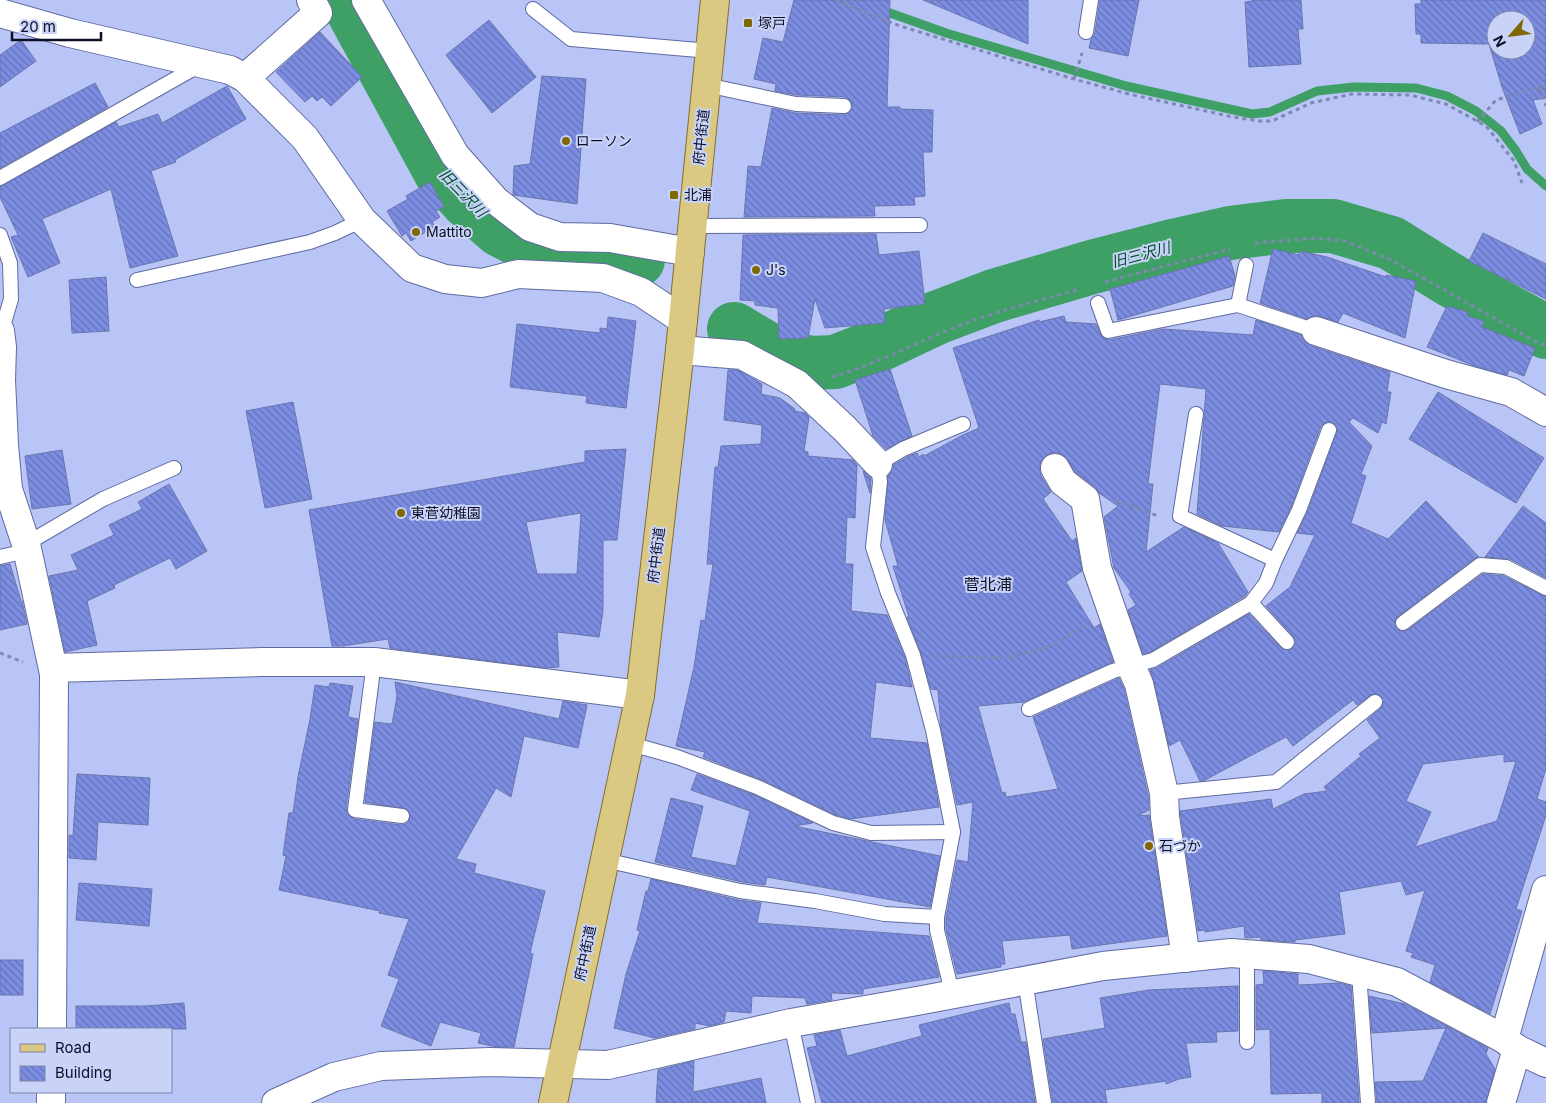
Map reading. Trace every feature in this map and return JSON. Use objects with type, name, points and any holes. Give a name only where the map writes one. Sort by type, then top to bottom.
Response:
[{"type":"main road","name":"府中街道","points":[[553,1103],[640,695],[680,350],[715,0]]},
{"type":"street","points":[[245,78],[318,13],[311,0]]},
{"type":"street","points":[[366,0],[455,155],[496,201],[530,227],[560,237],[691,239]]},
{"type":"street","points":[[0,14],[70,33],[230,70],[245,78],[305,138],[362,220],[412,268],[445,279],[482,283],[518,274],[603,278],[641,292],[683,320]]},
{"type":"street","points":[[1316,331],[1446,374],[1511,392],[1546,412]]},
{"type":"street","points":[[1,340],[2,445],[8,489],[27,547],[54,668],[52,1028]]},
{"type":"street","points":[[680,350],[742,355],[797,384],[878,464]]},
{"type":"street","points":[[1055,468],[1064,482],[1085,499],[1097,568],[1139,684],[1164,793],[1165,817],[1186,958]]},
{"type":"street","points":[[54,668],[262,662],[374,662],[640,695]]},
{"type":"street","points":[[1501,1103],[1510,1044],[1540,938],[1546,890]]},
{"type":"street","points":[[276,1103],[334,1077],[381,1066],[490,1062],[608,1065],[791,1023],[1024,980],[1103,966],[1231,953],[1309,959],[1397,982],[1546,1062]]},
{"type":"lane","points":[[1086,32],[1091,0]]},
{"type":"lane","points":[[533,9],[571,39],[710,51]]},
{"type":"lane","points":[[0,178],[201,64]]},
{"type":"lane","points":[[706,85],[796,104],[844,106]]},
{"type":"lane","points":[[138,280],[210,266],[310,242],[362,220]]},
{"type":"lane","points":[[691,239],[920,225]]},
{"type":"lane","points":[[0,235],[10,263],[11,299],[1,340]]},
{"type":"lane","points":[[1238,305],[1246,265]]},
{"type":"lane","points":[[1098,303],[1108,331],[1238,305],[1316,331]]},
{"type":"lane","points":[[1196,414],[1180,516],[1275,560]]},
{"type":"lane","points":[[952,994],[937,930],[937,917],[952,832],[933,730],[913,655],[888,593],[873,547],[880,482],[878,464],[903,448],[963,424]]},
{"type":"lane","points":[[1029,709],[1113,671],[1153,660],[1251,603],[1266,583],[1299,510],[1329,430]]},
{"type":"lane","points":[[0,557],[27,547],[103,499],[174,468]]},
{"type":"lane","points":[[1403,623],[1480,565],[1506,567],[1546,588]]},
{"type":"lane","points":[[1251,603],[1287,642]]},
{"type":"lane","points":[[374,662],[354,810],[402,816]]},
{"type":"lane","points":[[1164,793],[1276,782],[1375,702]]},
{"type":"lane","points":[[631,744],[677,757],[757,788],[833,823],[871,833],[952,832]]},
{"type":"lane","points":[[605,860],[740,891],[815,901],[885,914],[937,917]]},
{"type":"lane","points":[[1247,955],[1247,1042]]},
{"type":"lane","points":[[1359,972],[1368,1103]]},
{"type":"lane","points":[[1024,980],[1044,1103]]},
{"type":"lane","points":[[791,1023],[808,1103]]},
{"type":"path","points":[[836,0],[900,26],[1074,79],[1129,94],[1232,117],[1272,121],[1311,103],[1352,94],[1410,95],[1446,104],[1486,126],[1514,160],[1522,183]]},
{"type":"path","points":[[1074,79],[1081,58]]},
{"type":"path","points":[[1477,122],[1496,100],[1546,85]]},
{"type":"path","points":[[1540,88],[1546,106]]},
{"type":"path","points":[[1085,499],[1108,497],[1171,521],[1180,516]]},
{"type":"path","points":[[913,655],[1008,658],[1054,645],[1111,610]]},
{"type":"building","points":[[794,0],[890,0],[887,107],[933,110],[932,152],[923,152],[925,196],[914,197],[915,205],[874,206],[875,216],[744,217],[748,166],[761,167],[772,108],[795,113],[844,115],[853,107],[851,102],[845,97],[797,95],[775,91],[776,84],[754,79],[763,38],[783,42]]},
{"type":"building","points":[[923,0],[1028,0],[1028,44]]},
{"type":"building","points":[[1100,0],[1139,0],[1128,56],[1089,48],[1095,33]]},
{"type":"building","points":[[1252,0],[1301,0],[1303,29],[1298,29],[1301,64],[1249,67],[1245,2]]},
{"type":"building","points":[[1421,0],[1546,0],[1546,98],[1533,100],[1542,124],[1520,134],[1494,60],[1536,60],[1536,10],[1486,10],[1486,44],[1421,43],[1421,34],[1416,34],[1415,4],[1421,4]]},
{"type":"building","points":[[489,20],[536,77],[492,113],[446,55]]},
{"type":"building","points":[[320,32],[362,77],[331,106],[322,97],[317,101],[312,96],[305,102],[276,72]]},
{"type":"building","points":[[21,40],[36,61],[0,87],[0,55]]},
{"type":"building","points":[[542,76],[586,79],[577,204],[513,195],[514,166],[530,164]]},
{"type":"building","points":[[95,83],[108,107],[0,168],[0,133]]},
{"type":"building","points":[[227,86],[246,119],[175,160],[176,162],[151,171],[178,256],[130,268],[111,189],[42,219],[60,263],[28,277],[11,237],[18,235],[0,197],[0,187],[116,122],[119,127],[158,114],[162,123]]},
{"type":"building","points":[[430,182],[444,207],[436,211],[440,217],[432,222],[435,226],[411,241],[406,233],[402,236],[387,211],[408,199],[406,196]]},
{"type":"building","points":[[1483,233],[1546,264],[1546,299],[1469,261]]},
{"type":"building","points":[[876,234],[879,255],[919,251],[925,304],[884,309],[885,323],[825,328],[815,299],[808,338],[779,339],[778,308],[755,305],[755,301],[740,300],[743,235]]},
{"type":"building","points":[[1273,249],[1299,255],[1300,251],[1327,257],[1386,277],[1386,275],[1416,281],[1405,338],[1343,313],[1338,322],[1320,316],[1313,316],[1307,319],[1260,303]]},
{"type":"building","points":[[1229,256],[1235,276],[1233,286],[1118,320],[1110,289]]},
{"type":"building","points":[[106,277],[109,331],[72,333],[69,280]]},
{"type":"building","points":[[1447,306],[1468,312],[1467,316],[1484,321],[1482,327],[1535,348],[1524,376],[1509,370],[1507,375],[1475,366],[1427,347]]},
{"type":"building","points":[[1064,316],[1066,322],[1096,324],[1102,337],[1109,340],[1163,329],[1253,335],[1256,320],[1301,335],[1305,342],[1311,346],[1390,372],[1387,392],[1391,392],[1386,424],[1382,422],[1378,433],[1353,418],[1349,422],[1372,446],[1361,474],[1366,476],[1351,523],[1388,539],[1426,501],[1479,557],[1475,558],[1398,616],[1395,620],[1396,628],[1400,631],[1408,630],[1483,574],[1504,576],[1546,597],[1546,768],[1537,799],[1546,802],[1546,815],[1516,909],[1522,911],[1490,1014],[1430,982],[1435,965],[1411,957],[1413,953],[1406,951],[1425,890],[1406,895],[1401,881],[1339,892],[1345,934],[1295,940],[1295,942],[1261,940],[1261,937],[1245,938],[1244,926],[1205,932],[1205,930],[1198,931],[1180,811],[1271,799],[1273,809],[1304,794],[1327,791],[1324,787],[1361,756],[1359,754],[1380,738],[1367,720],[1381,708],[1384,701],[1381,696],[1374,693],[1357,705],[1353,700],[1293,746],[1286,737],[1205,780],[1200,781],[1180,740],[1169,746],[1150,670],[1157,668],[1249,614],[1281,648],[1289,650],[1295,645],[1296,641],[1293,636],[1266,606],[1290,587],[1315,535],[1297,533],[1307,513],[1338,429],[1332,422],[1327,422],[1321,426],[1291,507],[1279,532],[1222,526],[1197,514],[1206,389],[1160,384],[1148,484],[1153,484],[1146,552],[1184,527],[1218,543],[1248,592],[1245,596],[1150,652],[1143,654],[1128,610],[1136,605],[1129,594],[1131,592],[1114,568],[1104,517],[1118,506],[1099,493],[1095,487],[1075,472],[1063,455],[1056,452],[1048,454],[1042,460],[1039,468],[1041,476],[1051,492],[1043,499],[1072,541],[1076,538],[1082,571],[1066,582],[1094,628],[1100,624],[1113,662],[1024,702],[978,706],[1002,793],[1005,792],[1006,797],[1058,789],[1033,717],[1119,678],[1124,689],[1148,795],[1149,810],[1137,816],[1149,815],[1167,936],[1072,949],[1070,935],[1002,941],[1005,964],[1001,964],[1001,967],[957,974],[946,929],[946,918],[957,860],[968,862],[973,802],[957,805],[941,727],[938,690],[931,689],[921,653],[907,617],[909,617],[893,566],[898,566],[885,520],[888,476],[893,469],[893,465],[907,457],[917,453],[919,457],[923,454],[924,456],[979,428],[953,348],[1039,320],[1039,322]],"holes":[[[1504,754],[1504,762],[1516,761],[1497,821],[1415,847],[1431,812],[1406,801],[1423,764]]]},
{"type":"building","points":[[608,317],[636,321],[626,408],[586,403],[587,396],[510,387],[517,324],[600,333],[600,328],[607,329]]},
{"type":"building","points":[[890,369],[912,436],[886,449],[873,436],[855,380]]},
{"type":"building","points":[[728,370],[738,370],[757,381],[762,384],[761,394],[780,398],[795,409],[794,411],[805,413],[809,417],[804,451],[808,452],[808,456],[853,460],[857,465],[855,518],[847,517],[845,564],[853,564],[851,611],[887,615],[905,658],[912,687],[876,682],[870,738],[927,743],[939,807],[850,819],[836,815],[760,779],[703,757],[705,752],[676,746],[694,667],[701,620],[705,621],[713,564],[707,564],[715,467],[718,467],[721,446],[761,444],[762,425],[724,420]]},
{"type":"building","points":[[1438,392],[1544,458],[1516,503],[1409,439]]},
{"type":"building","points":[[293,402],[312,499],[265,508],[246,411]]},
{"type":"building","points":[[626,449],[617,540],[603,540],[603,611],[599,637],[557,632],[559,667],[545,668],[390,648],[388,639],[332,646],[309,510],[585,462],[585,451]],"holes":[[[581,513],[577,574],[537,574],[526,522]]]},
{"type":"building","points":[[62,450],[71,504],[32,509],[25,456]]},
{"type":"building","points":[[863,471],[871,477],[870,493]]},
{"type":"building","points":[[169,484],[207,551],[176,569],[170,558],[114,585],[115,588],[87,601],[97,645],[65,652],[49,576],[78,570],[71,555],[114,535],[109,525],[142,509],[138,502]]},
{"type":"building","points":[[1523,506],[1546,523],[1546,578],[1510,559],[1485,557]]},
{"type":"building","points":[[10,564],[27,624],[0,630],[0,566]]},
{"type":"building","points":[[395,682],[559,719],[563,701],[587,705],[578,748],[524,736],[511,797],[496,788],[456,859],[476,864],[474,873],[545,891],[530,953],[533,954],[514,1047],[497,1047],[478,1043],[481,1033],[440,1022],[431,1046],[381,1026],[399,979],[388,975],[409,919],[279,890],[286,856],[283,855],[289,813],[293,813],[315,685],[329,687],[330,683],[353,686],[348,717],[358,719],[346,809],[347,814],[354,819],[401,825],[409,821],[410,813],[407,809],[365,802],[375,722],[392,724],[397,696]]},
{"type":"building","points":[[77,774],[150,778],[148,825],[98,822],[96,860],[69,858],[69,835],[73,836]]},
{"type":"building","points":[[697,774],[754,795],[813,823],[794,826],[940,856],[930,907],[767,877],[765,885],[742,882],[655,862],[671,798],[703,806],[691,857],[736,866],[750,811],[691,790]]},
{"type":"building","points":[[651,879],[738,900],[761,903],[757,923],[929,936],[939,977],[863,989],[863,994],[831,993],[832,1000],[807,1004],[805,998],[752,996],[751,1013],[726,1011],[724,1022],[710,1026],[695,1023],[695,1029],[655,1038],[614,1028],[626,974],[640,931],[637,930],[646,891],[648,891]]},
{"type":"building","points":[[79,883],[152,889],[149,926],[76,920]]},
{"type":"building","points":[[0,960],[23,960],[23,995],[0,995]]},
{"type":"building","points":[[1263,971],[1298,974],[1298,985],[1339,983],[1351,986],[1359,1103],[1322,1103],[1322,1093],[1271,1094],[1270,1029],[1256,1030],[1256,985],[1264,984]]},
{"type":"building","points":[[1238,986],[1238,1031],[1216,1032],[1217,1042],[1186,1043],[1191,1077],[1166,1084],[1166,1081],[1105,1090],[1107,1103],[1053,1103],[1043,1039],[1105,1028],[1100,998],[1149,990]]},
{"type":"building","points":[[1369,996],[1405,1004],[1488,1048],[1486,1054],[1495,1069],[1486,1103],[1377,1103],[1375,1082],[1423,1081],[1446,1028],[1372,1033]]},
{"type":"building","points":[[184,1003],[186,1029],[76,1028],[76,1006],[146,1006]]},
{"type":"building","points":[[1009,1003],[1011,1014],[1015,1014],[1021,1042],[1026,1042],[1035,1103],[822,1103],[807,1048],[817,1046],[814,1035],[840,1030],[847,1056],[922,1036],[919,1025]]},
{"type":"building","points":[[694,1061],[693,1092],[761,1078],[766,1103],[693,1103],[692,1098],[692,1103],[656,1103],[658,1070]]},
{"type":"waterway","name":"旧三沢川","points":[[347,0],[440,171],[467,201],[500,230],[545,253],[638,260]]},
{"type":"waterway","points":[[879,9],[946,33],[1126,86],[1252,114],[1270,112],[1317,91],[1354,87],[1416,88],[1447,96],[1476,111],[1501,131],[1527,169],[1546,186]]},
{"type":"waterway","name":"旧三沢川","points":[[734,329],[774,353],[810,363],[835,362],[879,345],[936,318],[994,296],[1092,267],[1230,233],[1286,226],[1333,226],[1391,243],[1452,281],[1546,332]]},
{"type":"place","name":"塚戸","points":[[748,23]]},
{"type":"place","name":"ローソン","points":[[566,141]]},
{"type":"place","name":"北浦","points":[[674,195]]},
{"type":"place","name":"Mattito","points":[[416,232]]},
{"type":"place","name":"J's","points":[[756,270]]},
{"type":"place","name":"東菅幼稚園","points":[[401,513]]},
{"type":"place","name":"石づか","points":[[1149,846]]},
{"type":"district","name":"菅北浦","points":[[988,584]]}]
